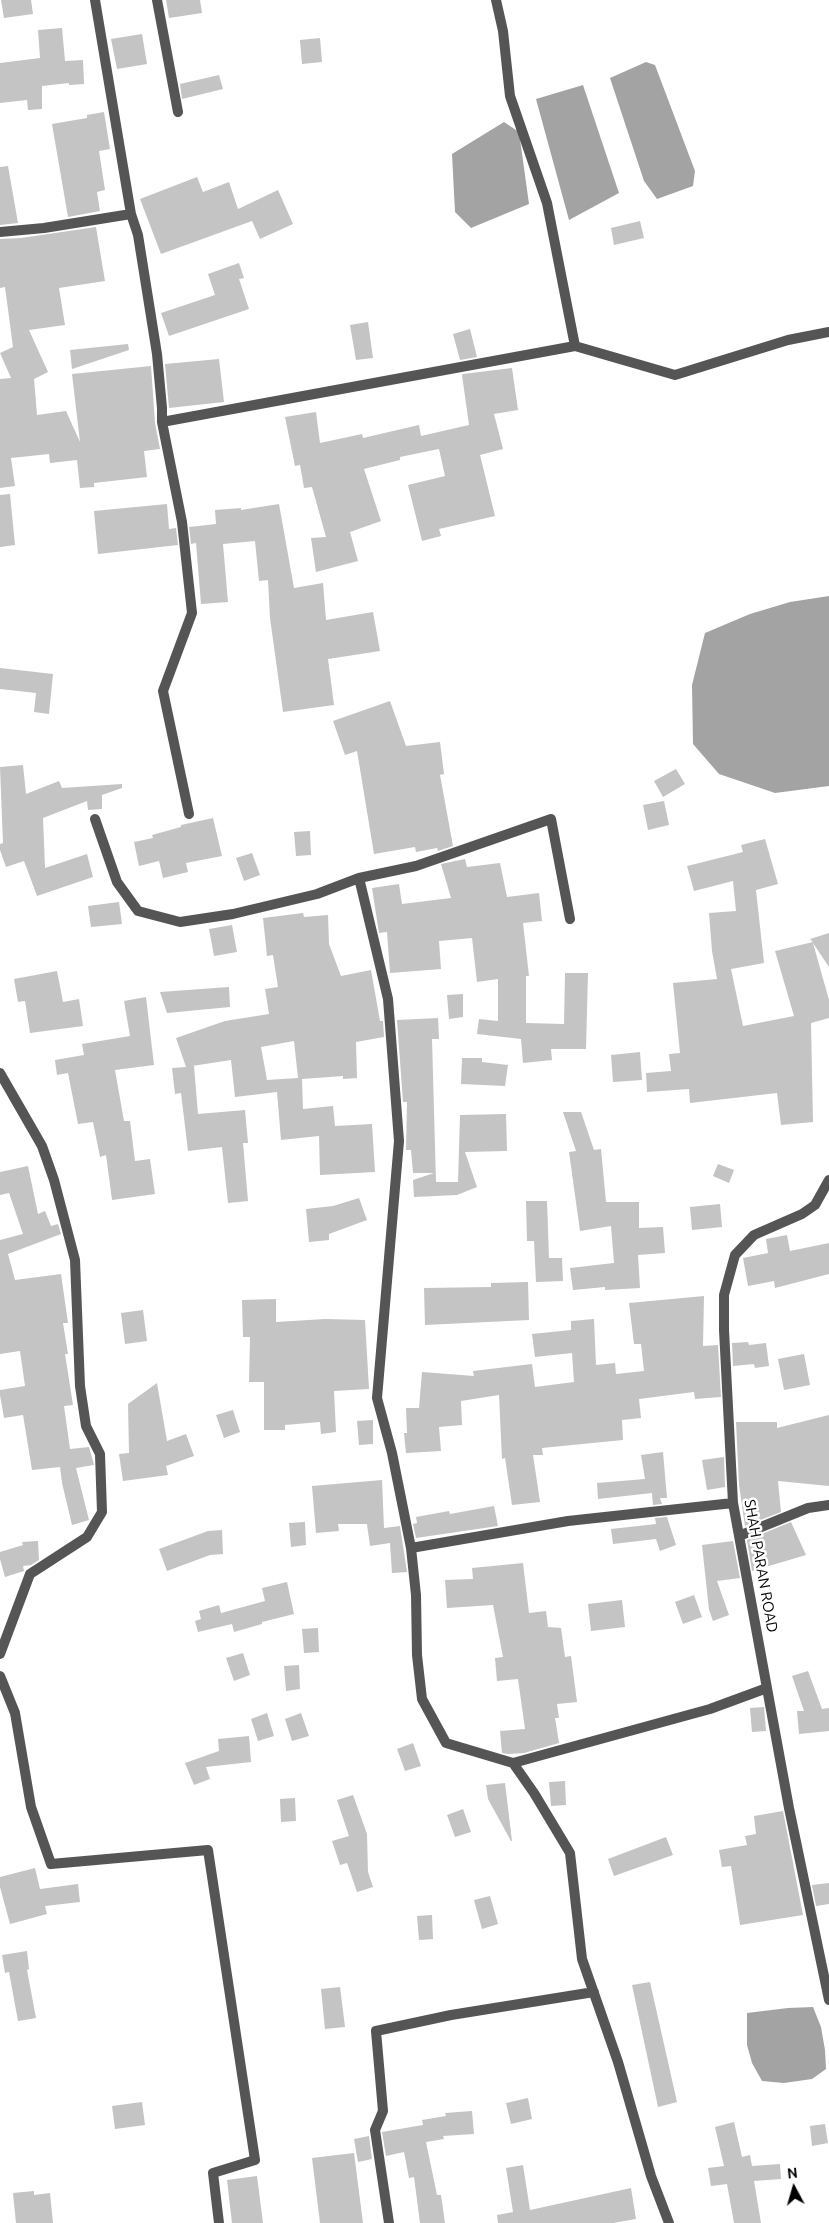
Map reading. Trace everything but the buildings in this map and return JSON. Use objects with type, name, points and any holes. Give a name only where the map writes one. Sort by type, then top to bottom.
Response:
[{"type":"street","points":[[96,0],[131,214],[138,235],[157,354],[162,422],[182,522],[192,612],[162,691],[189,814]]},
{"type":"street","points":[[157,0],[178,112]]},
{"type":"street","points":[[496,0],[503,30],[510,96],[547,203],[575,346]]},
{"type":"street","points":[[0,232],[44,228],[131,214]]},
{"type":"street","points":[[162,422],[575,346],[675,375],[788,340],[829,332]]},
{"type":"street","points":[[95,819],[117,882],[138,911],[180,922],[233,914],[308,896],[359,878],[416,866],[552,819],[570,919]]},
{"type":"street","points":[[359,878],[388,999],[399,1141],[377,1398],[392,1453],[411,1548],[416,1595],[417,1655],[422,1698],[446,1743],[512,1762],[710,1710],[767,1688]]},
{"type":"street","points":[[0,1072],[42,1146],[54,1180],[75,1260],[80,1386],[86,1426],[100,1454],[102,1512],[87,1537],[30,1574],[0,1654]]},
{"type":"street","name":"SHAH PARAN ROAD","points":[[829,1180],[815,1205],[802,1214],[754,1235],[735,1255],[724,1295],[734,1503],[791,1818],[829,2000]]},
{"type":"street","points":[[411,1548],[568,1521],[734,1503]]},
{"type":"street","points":[[739,1536],[808,1508],[829,1505]]},
{"type":"street","points":[[0,1676],[15,1713],[31,1807],[51,1864],[208,1850],[255,2160],[213,2173],[219,2223]]},
{"type":"street","points":[[512,1762],[534,1793],[570,1853],[582,1959],[618,2062],[651,2176],[669,2223]]},
{"type":"street","points":[[388,2223],[375,2130],[384,2111],[376,2031],[451,2015],[594,1992]]},
{"type":"shaded area","points":[[646,62],[655,65],[695,171],[693,186],[657,199],[644,181],[610,78]]},
{"type":"shaded area","points":[[583,85],[619,193],[569,220],[536,99]]},
{"type":"shaded area","points":[[504,122],[519,132],[529,204],[471,228],[455,212],[452,154]]},
{"type":"shaded area","points":[[829,596],[829,786],[775,793],[719,774],[693,744],[692,685],[705,633],[750,614],[790,602]]},
{"type":"shaded area","points":[[813,2007],[821,2027],[826,2069],[812,2079],[784,2083],[762,2081],[752,2063],[747,2045],[747,2013]]}]
